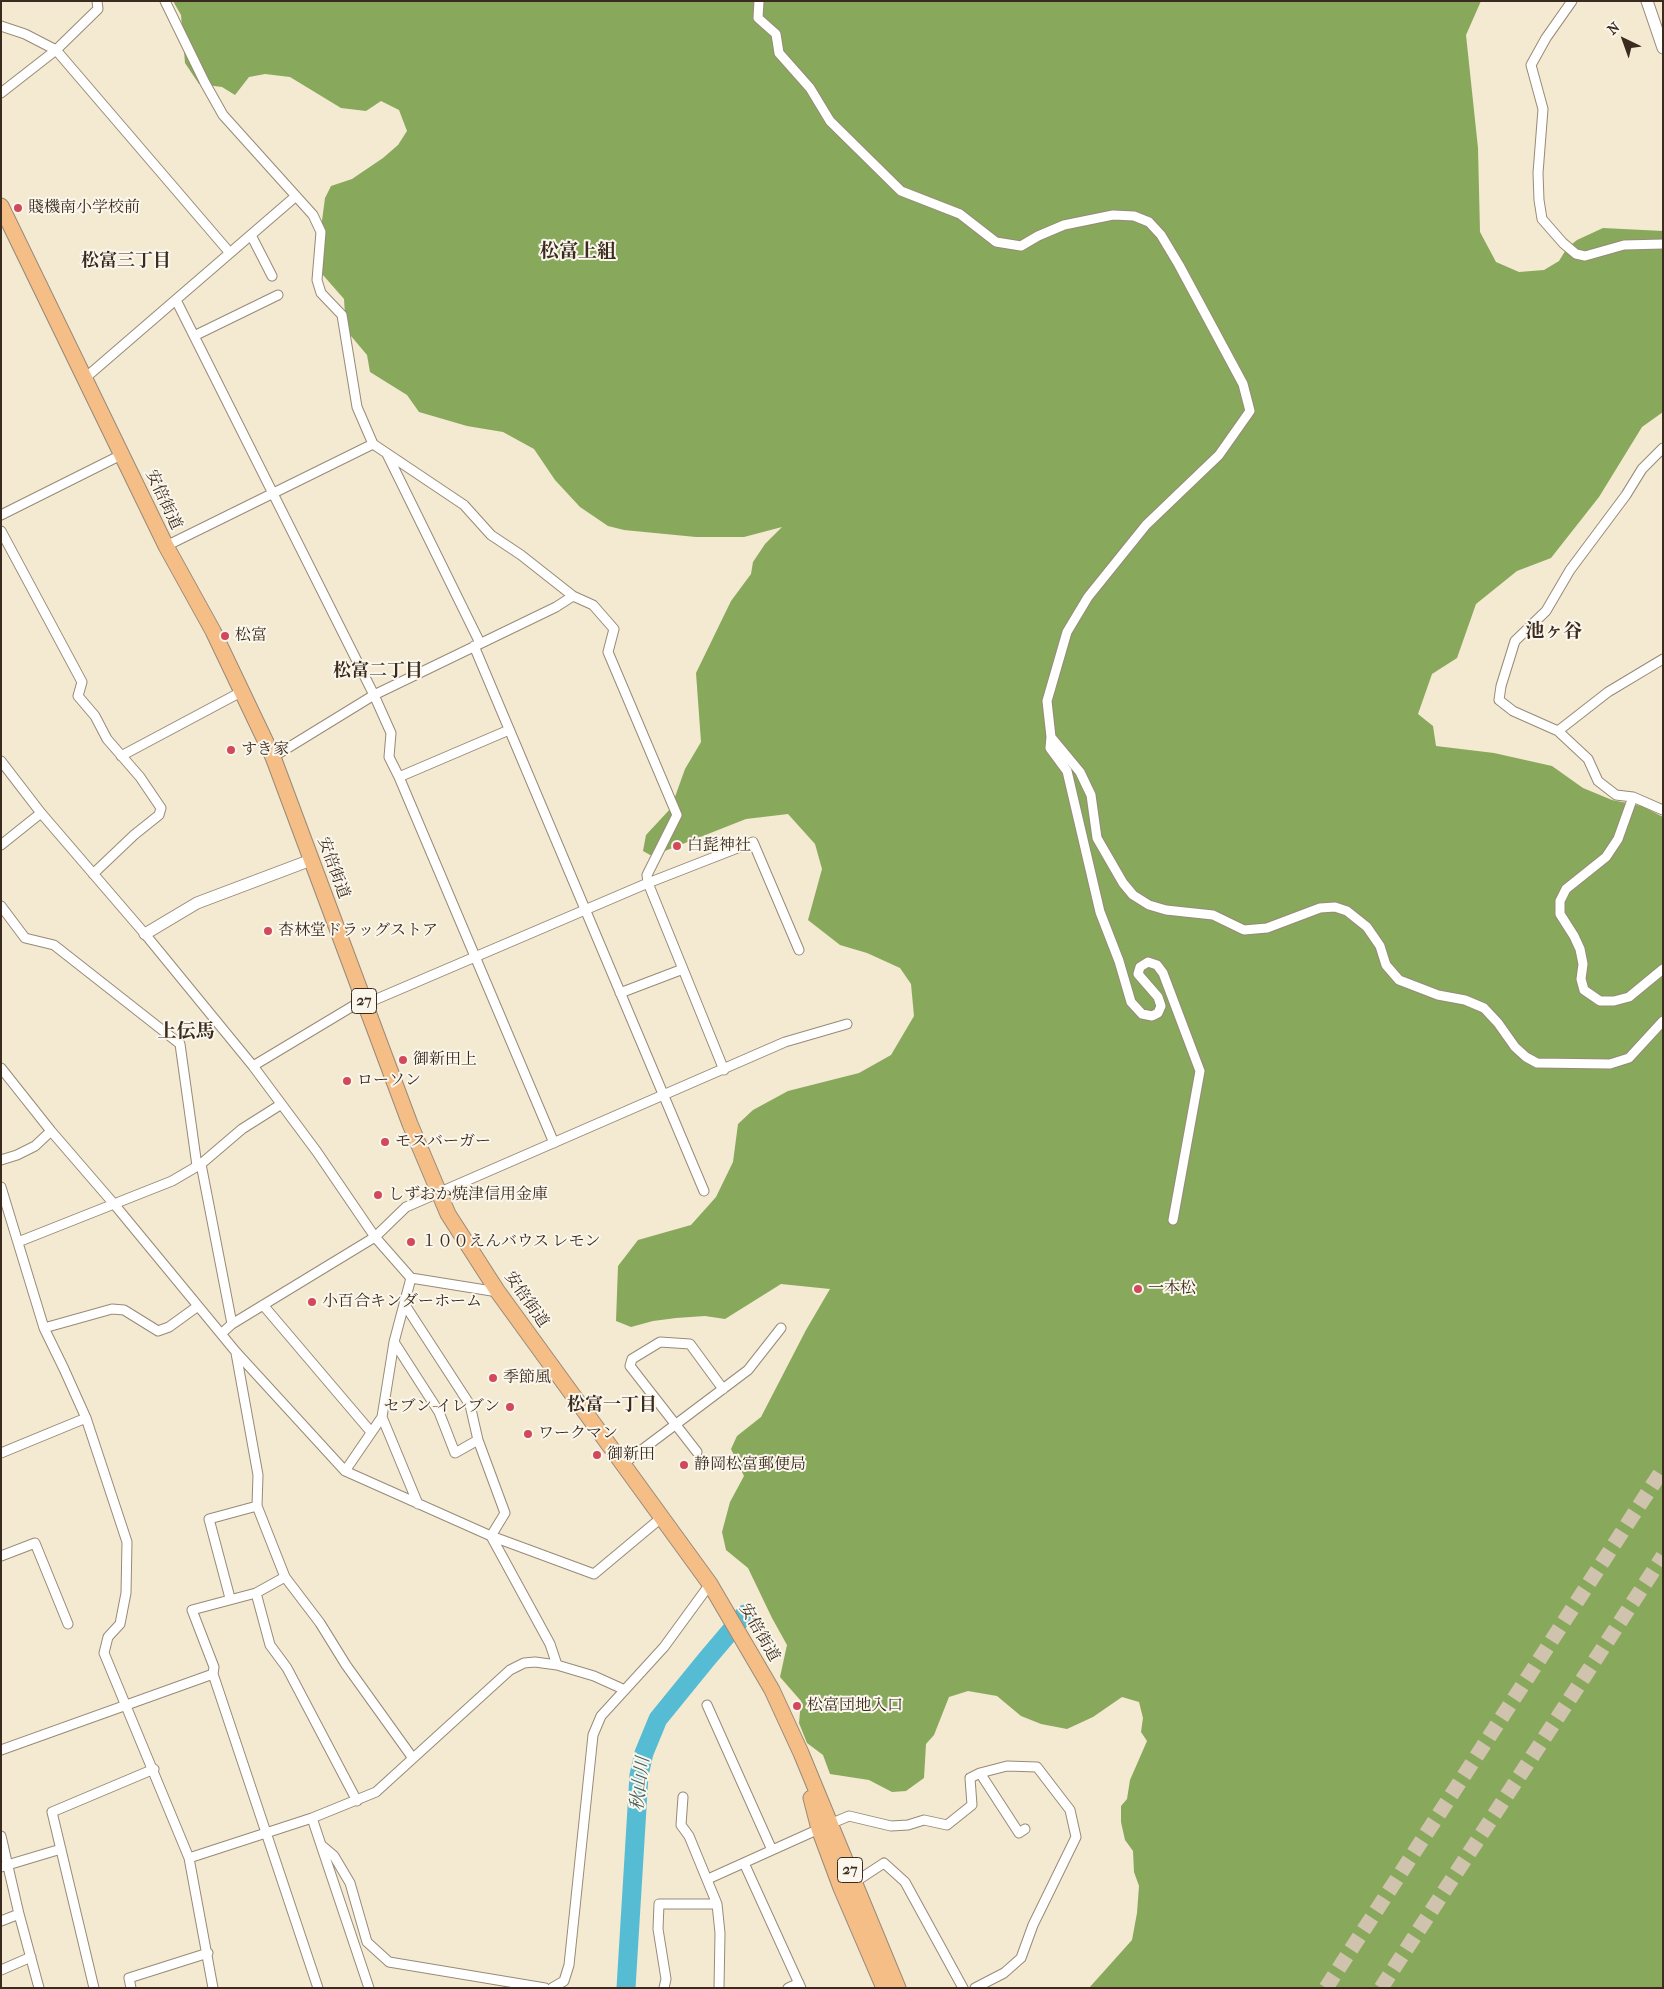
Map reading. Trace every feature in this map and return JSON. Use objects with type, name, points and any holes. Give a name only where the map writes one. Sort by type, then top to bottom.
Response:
[{"type":"main road","name":"安倍街道","points":[[1,206],[166,546],[213,632],[272,757],[364,1002],[438,1193],[448,1214],[498,1292],[710,1584],[772,1690],[801,1753],[841,1888],[884,1988]]},
{"type":"main road","name":"安倍街道","points":[[824,1827],[855,1882],[898,1988]]},
{"type":"street","points":[[1,93],[56,50],[98,9],[97,1]]},
{"type":"street","points":[[165,1],[205,84],[224,114],[313,216],[321,232],[317,280],[321,293],[342,315],[357,407],[373,444],[464,505],[491,535],[573,596],[592,606],[614,629],[608,652],[677,815],[647,874],[648,883],[724,1070]]},
{"type":"street","points":[[758,1],[758,18],[776,34],[779,53],[810,88],[830,121],[901,191],[960,214],[996,242],[1021,246],[1038,236],[1064,225],[1113,215],[1134,216],[1149,222],[1162,235],[1243,384],[1250,411],[1219,455],[1146,525],[1088,597],[1067,632],[1047,701],[1051,737],[1050,748],[1067,771],[1100,912],[1119,961],[1131,1002],[1142,1014],[1152,1016],[1158,1012],[1161,1006],[1158,996],[1138,974],[1140,967],[1148,962],[1157,965],[1163,973],[1200,1071],[1173,1220]]},
{"type":"street","points":[[1572,1],[1546,38],[1531,65],[1542,109],[1538,173],[1542,219],[1576,254],[1584,256],[1624,245],[1663,244]]},
{"type":"street","points":[[1647,1],[1663,48]]},
{"type":"street","points":[[1,26],[25,34],[56,50],[230,253]]},
{"type":"street","points":[[84,379],[296,196]]},
{"type":"street","points":[[251,235],[272,276]]},
{"type":"street","points":[[194,336],[278,295]]},
{"type":"street","points":[[176,300],[374,695],[391,733],[389,757],[554,1143]]},
{"type":"street","points":[[166,546],[373,444]]},
{"type":"street","points":[[1663,448],[1642,469],[1570,570],[1546,611],[1515,641],[1500,686],[1498,700],[1512,711],[1558,731],[1588,759],[1598,781],[1616,795],[1633,797],[1663,810]]},
{"type":"street","points":[[1,515],[122,454]]},
{"type":"street","points":[[387,454],[477,645],[509,730],[704,1191]]},
{"type":"street","points":[[1,531],[82,682],[78,696],[95,716],[107,739],[140,776],[161,808],[160,815],[134,835],[93,874]]},
{"type":"street","points":[[272,757],[374,695],[556,607],[573,596]]},
{"type":"street","points":[[1558,731],[1608,692],[1663,659]]},
{"type":"street","points":[[122,756],[241,692]]},
{"type":"street","points":[[399,777],[509,730]]},
{"type":"street","points":[[1051,737],[1080,772],[1091,795],[1097,838],[1123,883],[1133,895],[1149,905],[1166,910],[1213,915],[1244,930],[1268,928],[1320,908],[1335,907],[1347,911],[1367,927],[1380,946],[1386,965],[1399,980],[1438,995],[1465,1000],[1484,1008],[1498,1023],[1515,1047],[1536,1063],[1610,1064],[1629,1058],[1663,1021]]},
{"type":"street","points":[[1,761],[41,813],[145,934],[252,1066],[317,1152],[375,1237],[411,1278],[498,1292]]},
{"type":"street","points":[[1633,797],[1618,839],[1606,857],[1566,889],[1560,901],[1560,914],[1580,949],[1583,964],[1581,979],[1584,990],[1600,1001],[1614,1002],[1630,997],[1663,969]]},
{"type":"street","points":[[1,845],[41,813]]},
{"type":"street","points":[[252,1066],[364,1002],[648,883],[753,842],[799,950]]},
{"type":"street","points":[[145,934],[197,903],[311,860]]},
{"type":"street","points":[[1,906],[26,938],[54,945],[180,1044],[199,1165],[232,1324]]},
{"type":"street","points":[[620,993],[683,968]]},
{"type":"street","points":[[222,1333],[232,1324],[375,1237],[406,1207],[785,1042],[847,1024]]},
{"type":"street","points":[[1,1068],[51,1131],[236,1352],[345,1471],[491,1536],[594,1574],[661,1518]]},
{"type":"street","points":[[18,1242],[172,1181],[199,1165],[242,1129],[280,1105]]},
{"type":"street","points":[[1,1160],[35,1146],[51,1131]]},
{"type":"street","points":[[1,1187],[4,1212],[18,1242],[44,1328],[86,1418],[127,1542],[126,1593],[120,1624],[108,1637],[104,1653],[154,1769],[189,1858],[213,1988]]},
{"type":"street","points":[[345,1471],[382,1417],[394,1342],[411,1278]]},
{"type":"street","points":[[263,1305],[372,1432]]},
{"type":"street","points":[[405,1305],[470,1405],[478,1440],[505,1513],[491,1536]]},
{"type":"street","points":[[44,1328],[112,1309],[124,1310],[158,1331],[169,1327],[198,1306]]},
{"type":"street","points":[[623,1464],[748,1370],[781,1328]]},
{"type":"street","points":[[394,1342],[439,1412],[455,1452],[478,1440]]},
{"type":"street","points":[[697,1452],[630,1366],[632,1359],[660,1342],[690,1344],[723,1388]]},
{"type":"street","points":[[236,1352],[258,1475],[257,1506],[285,1577],[320,1623],[346,1665],[412,1757]]},
{"type":"street","points":[[382,1417],[418,1504]]},
{"type":"street","points":[[1,1453],[86,1418]]},
{"type":"street","points":[[230,1598],[209,1518],[257,1506]]},
{"type":"street","points":[[491,1536],[550,1644],[557,1665]]},
{"type":"street","points":[[1,1556],[35,1544],[68,1624]]},
{"type":"street","points":[[285,1577],[256,1593],[230,1598],[192,1610],[214,1667],[213,1674],[314,1986]]},
{"type":"street","points":[[552,1988],[564,1981],[569,1965],[593,1735],[601,1716],[664,1647],[710,1584]]},
{"type":"street","points":[[256,1593],[270,1645],[287,1668],[357,1801]]},
{"type":"street","points":[[189,1858],[312,1818],[376,1792],[412,1757],[510,1670],[524,1663],[535,1662],[557,1665],[594,1676],[625,1690]]},
{"type":"street","points":[[1,1750],[213,1674]]},
{"type":"street","points":[[707,1705],[772,1850]]},
{"type":"street","points":[[708,1879],[849,1816],[891,1826],[924,1820],[948,1825],[972,1805],[970,1778],[980,1773],[1007,1766],[1037,1767],[1070,1810],[1076,1837],[1033,1925],[1021,1958],[1004,1973],[975,1988]]},
{"type":"street","points":[[94,1988],[52,1812],[154,1769]]},
{"type":"street","points":[[980,1773],[1019,1833],[1025,1829]]},
{"type":"street","points":[[683,1796],[681,1824],[689,1836],[717,1904],[720,1933],[718,1988]]},
{"type":"street","points":[[312,1818],[369,1988]]},
{"type":"street","points":[[1,1836],[5,1865],[39,1988]]},
{"type":"street","points":[[321,1844],[334,1856],[350,1883],[367,1942],[388,1962],[545,1988]]},
{"type":"street","points":[[5,1865],[61,1849]]},
{"type":"street","points":[[744,1863],[800,1985],[788,1988]]},
{"type":"street","points":[[855,1882],[884,1863],[906,1882],[963,1988]]},
{"type":"street","points":[[664,1988],[666,1980],[658,1928],[659,1904],[717,1904]]},
{"type":"street","points":[[1,1921],[19,1914]]},
{"type":"street","points":[[131,1988],[129,1978],[208,1953]]},
{"type":"street","points":[[1,1970],[31,1957]]},
{"type":"green space","points":[[173,1],[1481,1],[1466,35],[1478,148],[1480,232],[1496,262],[1519,272],[1544,270],[1559,261],[1567,248],[1577,240],[1603,228],[1663,231],[1663,412],[1642,427],[1599,497],[1551,558],[1517,571],[1476,604],[1457,658],[1432,674],[1418,714],[1433,726],[1436,746],[1494,753],[1552,766],[1583,788],[1612,800],[1642,806],[1663,817],[1663,1988],[1089,1988],[1132,1940],[1137,1913],[1139,1886],[1134,1872],[1133,1851],[1125,1840],[1121,1822],[1121,1806],[1127,1799],[1130,1780],[1147,1741],[1141,1732],[1143,1718],[1139,1702],[1122,1697],[1093,1717],[1067,1729],[1041,1724],[1021,1716],[997,1696],[968,1691],[949,1697],[934,1735],[926,1744],[924,1778],[906,1791],[892,1792],[869,1780],[830,1774],[823,1755],[807,1743],[799,1723],[801,1701],[780,1677],[787,1645],[748,1568],[726,1550],[722,1532],[730,1502],[744,1476],[731,1449],[737,1436],[761,1417],[806,1330],[830,1289],[781,1284],[725,1319],[705,1316],[676,1318],[653,1321],[631,1327],[616,1321],[618,1266],[638,1240],[691,1225],[716,1197],[733,1162],[738,1124],[753,1110],[788,1091],[859,1073],[891,1055],[914,1016],[911,984],[900,968],[867,953],[840,945],[808,920],[822,869],[815,844],[788,814],[746,819],[652,856],[643,851],[646,835],[671,808],[685,769],[701,742],[696,673],[731,601],[751,574],[753,562],[765,544],[782,527],[744,537],[696,537],[624,530],[608,526],[580,507],[555,480],[534,449],[503,432],[467,426],[419,412],[407,395],[370,372],[367,355],[346,330],[344,299],[323,275],[317,259],[325,198],[331,186],[352,179],[383,158],[398,145],[407,131],[399,110],[381,101],[366,111],[341,108],[290,77],[265,74],[249,77],[235,95],[222,87],[199,84],[185,63],[181,15]]},
{"type":"waterway","name":"秋山川","points":[[626,1988],[639,1775],[644,1753],[658,1719],[745,1614]]},
{"type":"tunnel","points":[[1326,1988],[1663,1469]]},
{"type":"tunnel","points":[[1381,1988],[1663,1556]]},
{"type":"place","name":"賤機南小学校前","points":[[18,208]]},
{"type":"place","name":"松富","points":[[225,636]]},
{"type":"place","name":"すき家","points":[[231,750]]},
{"type":"place","name":"白髭神社","points":[[677,846]]},
{"type":"place","name":"杏林堂ドラッグストア","points":[[268,931]]},
{"type":"place","name":"御新田上","points":[[403,1060]]},
{"type":"place","name":"ローソン","points":[[347,1081]]},
{"type":"place","name":"モスバーガー","points":[[385,1142]]},
{"type":"place","name":"しずおか焼津信用金庫","points":[[378,1195]]},
{"type":"place","name":"１００えんバウス レモン","points":[[411,1242]]},
{"type":"place","name":"一本松","points":[[1138,1289]]},
{"type":"place","name":"小百合キンダーホーム","points":[[312,1302]]},
{"type":"place","name":"季節風","points":[[493,1378]]},
{"type":"place","name":"セブン-イレブン","points":[[510,1407]]},
{"type":"place","name":"ワークマン","points":[[528,1434]]},
{"type":"place","name":"御新田","points":[[597,1455]]},
{"type":"place","name":"静岡松富郵便局","points":[[684,1465]]},
{"type":"place","name":"松富団地入口","points":[[797,1706]]},
{"type":"district","name":"松富上組","points":[[578,252]]},
{"type":"district","name":"松富三丁目","points":[[126,262]]},
{"type":"district","name":"池ヶ谷","points":[[1554,632]]},
{"type":"district","name":"松富二丁目","points":[[378,672]]},
{"type":"district","name":"上伝馬","points":[[186,1032]]},
{"type":"district","name":"松富一丁目","points":[[612,1406]]}]
